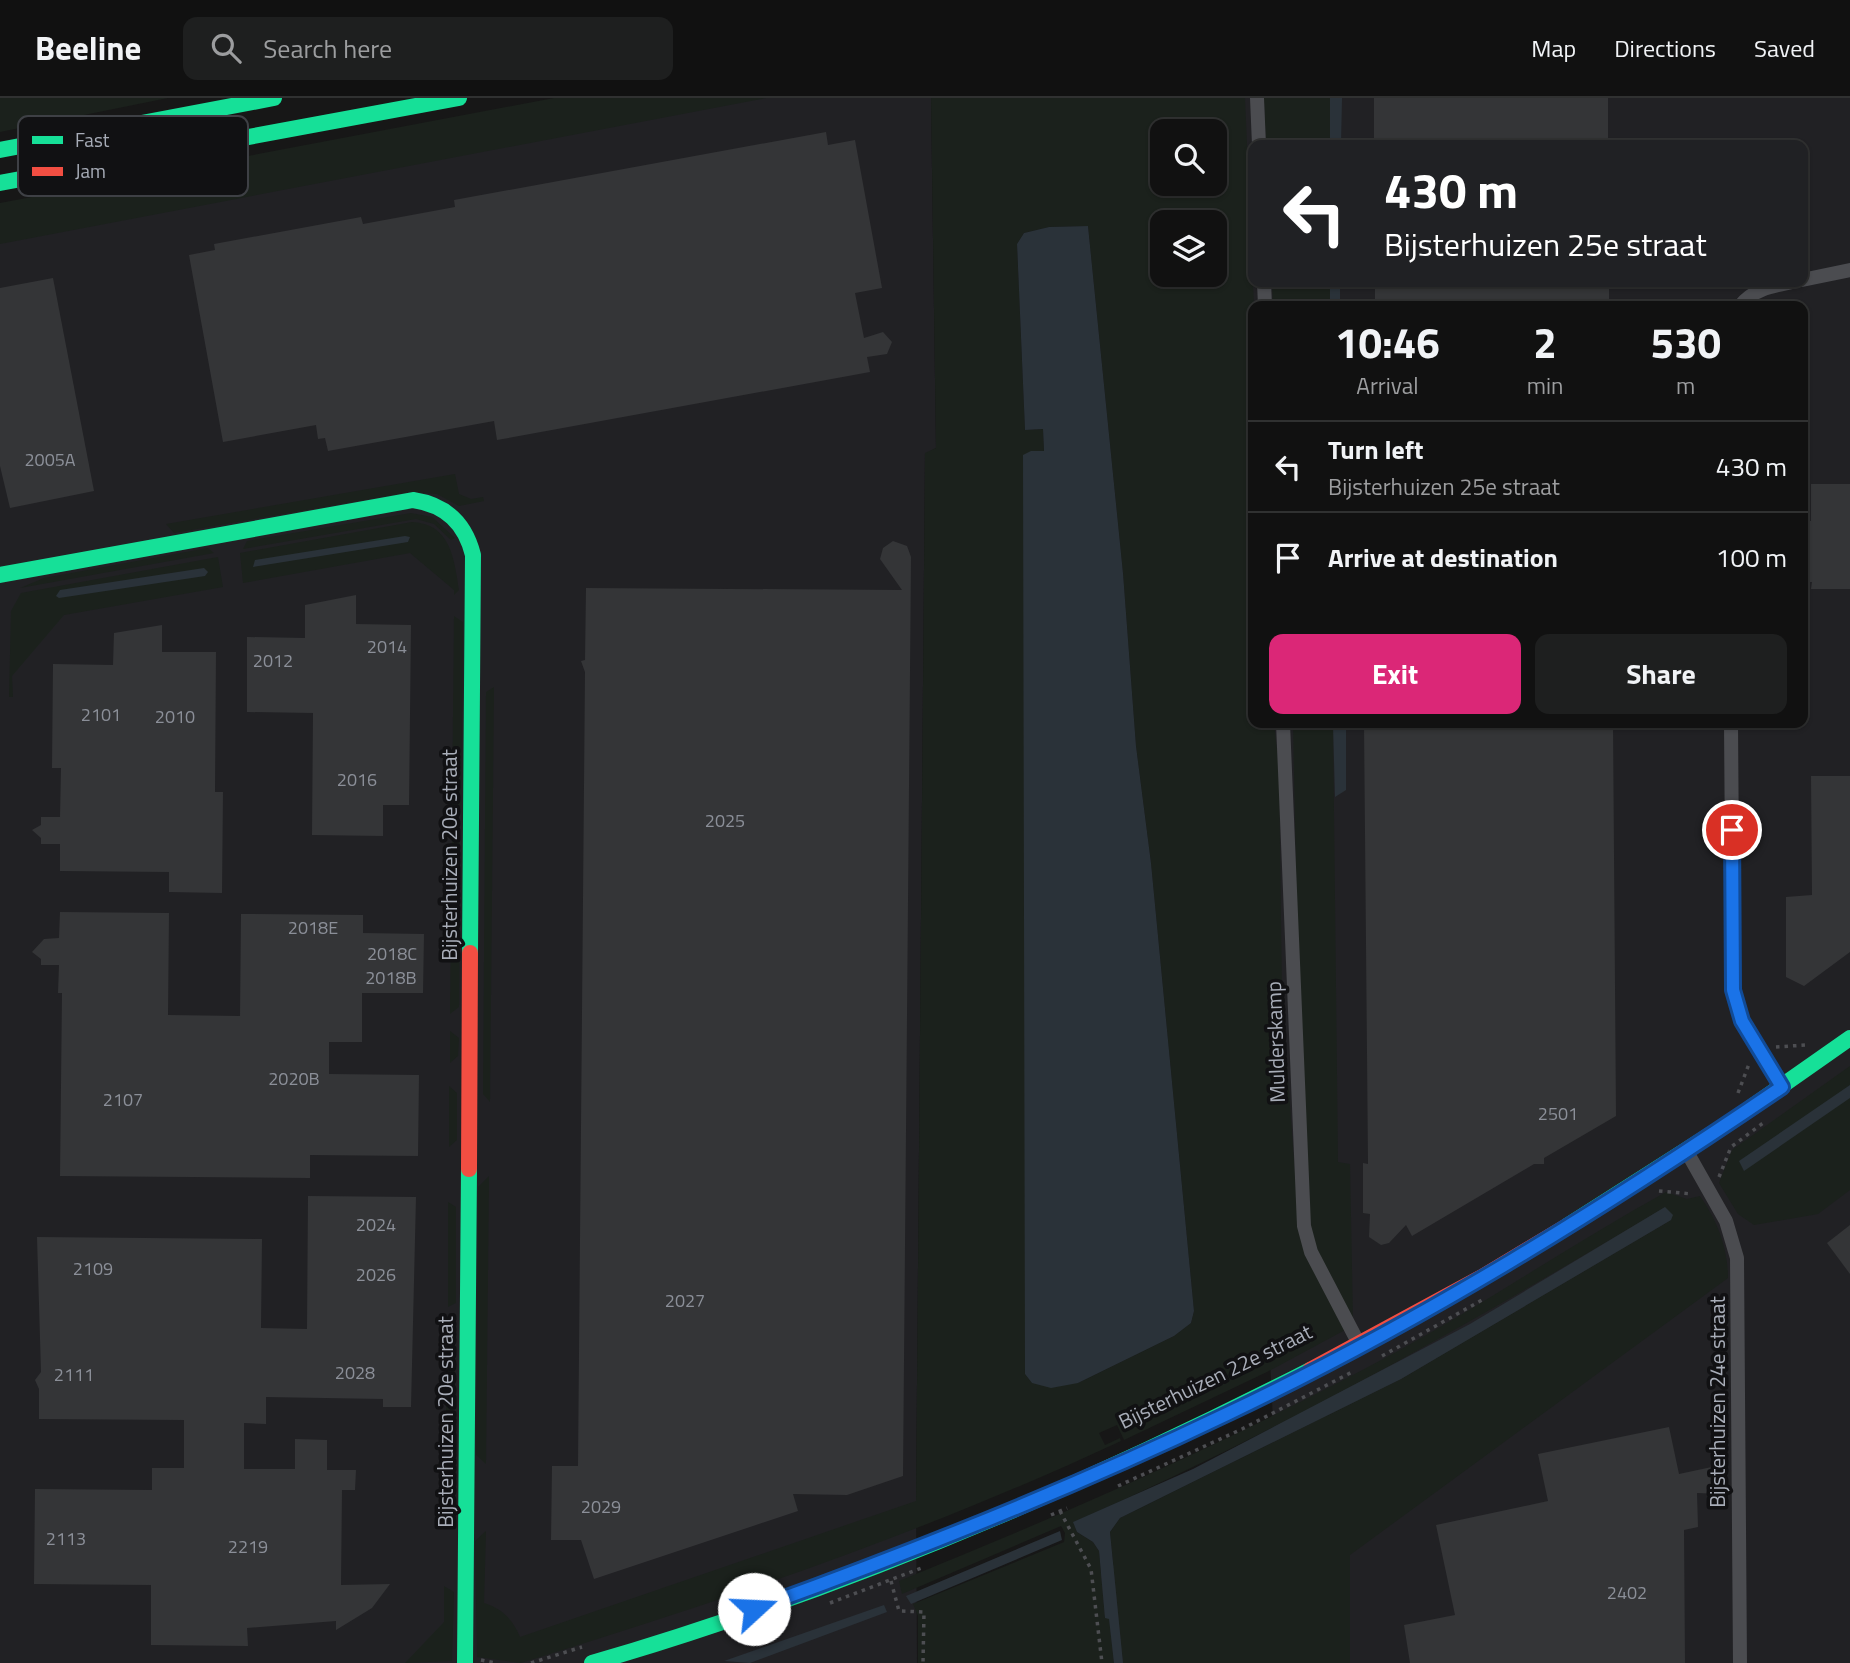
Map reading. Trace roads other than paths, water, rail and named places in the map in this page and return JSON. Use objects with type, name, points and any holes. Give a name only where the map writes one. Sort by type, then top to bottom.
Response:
[{"type":"main road","points":[[177,116],[274,98]]},
{"type":"main road","points":[[248,137],[459,98]]},
{"type":"main road","points":[[0,149],[18,146]]},
{"type":"main road","points":[[0,183],[18,180]]},
{"type":"main road","name":"Bijsterhuizen 20e straat","points":[[0,575],[413,500],[442,508],[467,533],[473,555],[465,1663]]},
{"type":"main road","name":"Bijsterhuizen 22e straat","points":[[592,1663],[658,1644],[924,1546],[1072,1485],[1216,1420],[1360,1346],[1504,1265],[1686,1152],[1850,1038]]},
{"type":"street","points":[[1257,98],[1259,140]]},
{"type":"street","points":[[1808,279],[1850,270]]},
{"type":"street","points":[[1744,301],[1768,287]]},
{"type":"street","name":"Mulderskamp","points":[[1283,728],[1304,1226],[1316,1264],[1360,1346]]},
{"type":"street","points":[[1731,728],[1733,990],[1742,1021],[1782,1087]]},
{"type":"street","name":"Bijsterhuizen 24e straat","points":[[1686,1152],[1726,1221],[1737,1258],[1740,1663]]}]
